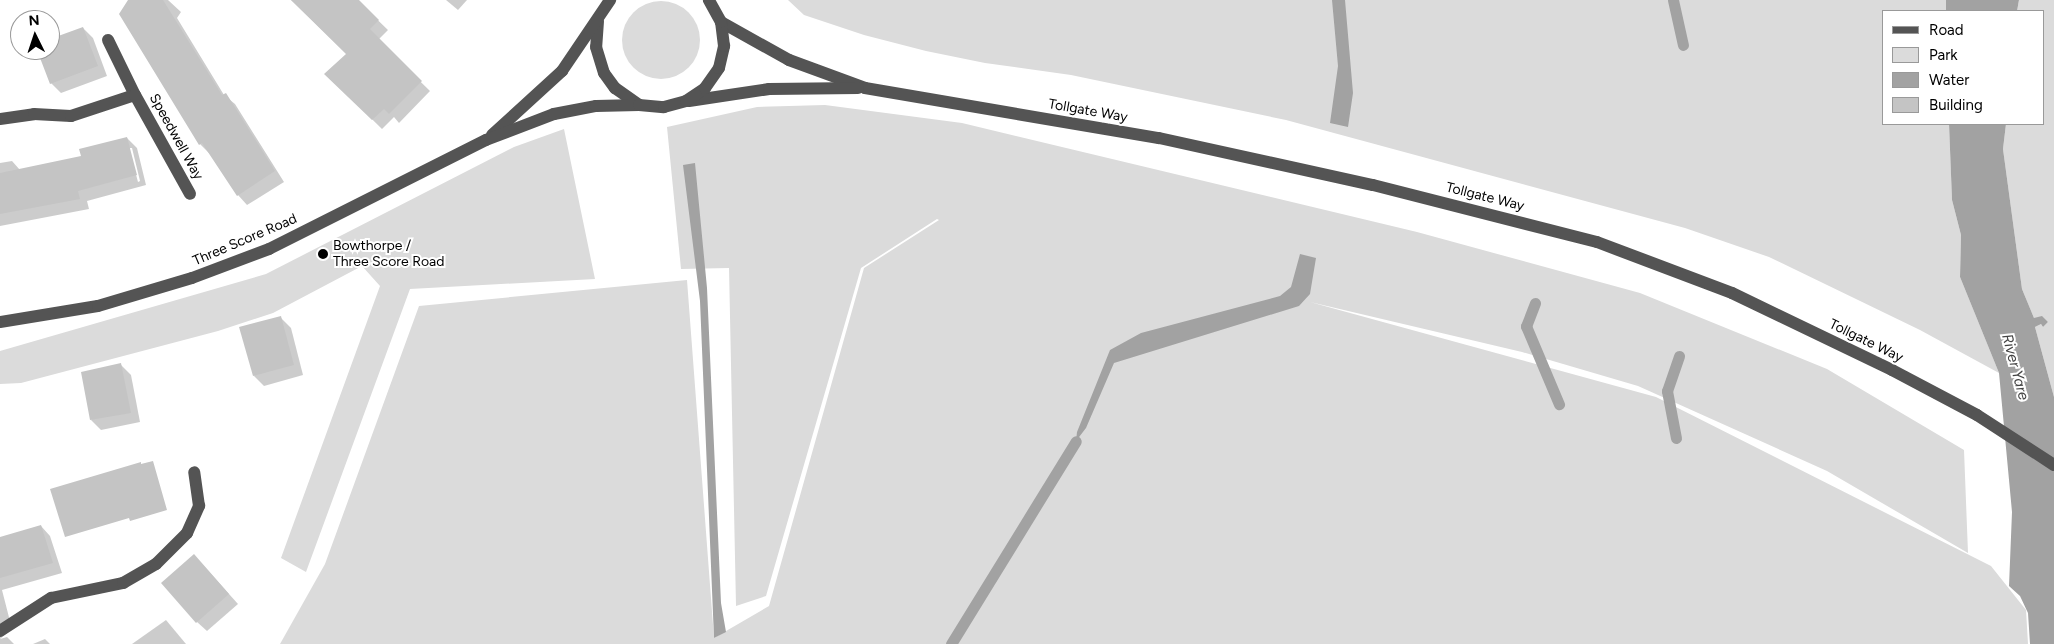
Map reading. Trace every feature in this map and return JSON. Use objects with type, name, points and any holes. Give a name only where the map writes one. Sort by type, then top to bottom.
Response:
[{"type":"street","name":"Three Score Road","points":[[0,322],[98,306],[192,278],[269,249],[486,140],[554,114],[596,106],[639,105],[664,107],[686,101],[705,88],[719,68],[724,46],[722,22],[709,0]]},
{"type":"street","name":"Three Score Road","points":[[486,140],[562,70],[598,21],[607,2]]},
{"type":"street","name":"Three Score Road","points":[[598,21],[596,47],[604,73],[615,88],[639,105]]},
{"type":"street","name":"Tollgate Way","points":[[722,22],[789,60],[865,88]]},
{"type":"street","name":"Speedwell Way","points":[[108,40],[135,96],[190,194]]},
{"type":"street","name":"Tollgate Way","points":[[686,101],[769,89],[865,88],[1159,138],[1382,187],[1596,242],[1732,293],[1892,370],[1977,415],[2054,465]]},
{"type":"street","name":"Speedwell Way","points":[[0,119],[34,114],[71,116],[135,96]]},
{"type":"street","points":[[0,631],[50,598],[123,583],[156,564],[187,533],[199,506],[194,472]]},
{"type":"green space","points":[[788,0],[1946,0],[1946,10],[1882,10],[1882,125],[1949,125],[1952,200],[1961,235],[1960,277],[1999,373],[1920,330],[1769,257],[1685,228],[1286,120],[1071,75],[985,63],[926,51],[864,35],[804,15]]},
{"type":"green space","points":[[2019,0],[2054,0],[2054,397],[2035,327],[2041,324],[2043,327],[2048,322],[2034,318],[2022,289],[2003,149],[2006,125],[2044,125],[2044,10],[2017,10]]},
{"type":"green space","points":[[661,1],[676,4],[688,13],[697,25],[700,40],[697,55],[688,67],[676,76],[661,79],[646,76],[634,67],[625,55],[622,40],[625,25],[634,13],[646,4]]},
{"type":"green space","points":[[825,105],[962,123],[1417,232],[1640,293],[1827,369],[1964,450],[1968,553],[1827,471],[1638,386],[1522,352],[1310,302],[1656,397],[1991,566],[2026,610],[2028,644],[280,644],[325,564],[419,306],[687,280],[714,638],[769,606],[864,268],[939,220],[937,219],[861,268],[766,596],[736,606],[729,268],[681,269],[667,127],[757,107]]},
{"type":"green space","points":[[564,129],[595,279],[410,289],[306,572],[281,558],[380,286],[362,266],[273,313],[218,331],[21,383],[0,384],[0,351],[266,274],[514,147]]},
{"type":"water","points":[[1332,0],[1345,0],[1353,93],[1348,127],[1330,123],[1338,66]]},
{"type":"water","points":[[1946,0],[2019,0],[2017,10],[1946,10]]},
{"type":"water","name":"River Yare","points":[[1949,125],[2006,125],[2003,149],[2022,289],[2034,318],[2042,316],[2048,322],[2043,327],[2041,324],[2035,327],[2054,397],[2054,644],[2030,644],[2028,613],[2020,596],[2009,586],[2012,512],[1999,373],[1960,277],[1961,235],[1952,200]]},
{"type":"water","points":[[695,163],[707,288],[721,603],[726,632],[714,638],[700,301],[683,165]]},
{"type":"water","points":[[1300,254],[1316,258],[1310,294],[1299,306],[1114,363],[1086,428],[1076,441],[1077,432],[1110,350],[1141,333],[1280,296],[1291,287]]},
{"type":"building","points":[[128,0],[163,0],[222,95],[226,93],[275,171],[237,196],[202,143],[199,145],[119,14]]},
{"type":"building","points":[[291,0],[359,0],[379,20],[370,29],[422,81],[389,114],[384,109],[372,120],[324,74],[346,54]]},
{"type":"building","points":[[83,27],[98,66],[50,84],[41,60],[60,60],[60,35]]},
{"type":"building","points":[[127,137],[137,175],[78,191],[80,199],[0,214],[0,173],[81,156],[79,149]]},
{"type":"building","points":[[281,316],[294,365],[253,376],[239,327]]},
{"type":"building","points":[[121,363],[131,413],[90,420],[81,372]]},
{"type":"building","points":[[153,461],[167,510],[130,521],[129,518],[65,537],[50,489],[141,462],[141,464]]},
{"type":"building","points":[[41,525],[53,563],[0,578],[0,537]]},
{"type":"building","points":[[194,554],[229,594],[196,623],[161,583]]},
{"type":"waterway","points":[[1673,0],[1683,45]]},
{"type":"waterway","points":[[1535,303],[1526,326],[1559,404]]},
{"type":"waterway","points":[[1676,438],[1667,391],[1679,356]]},
{"type":"waterway","points":[[951,644],[1076,441]]},
{"type":"place","name":"Bowthorpe / Three Score Road","points":[[323,254]]}]
